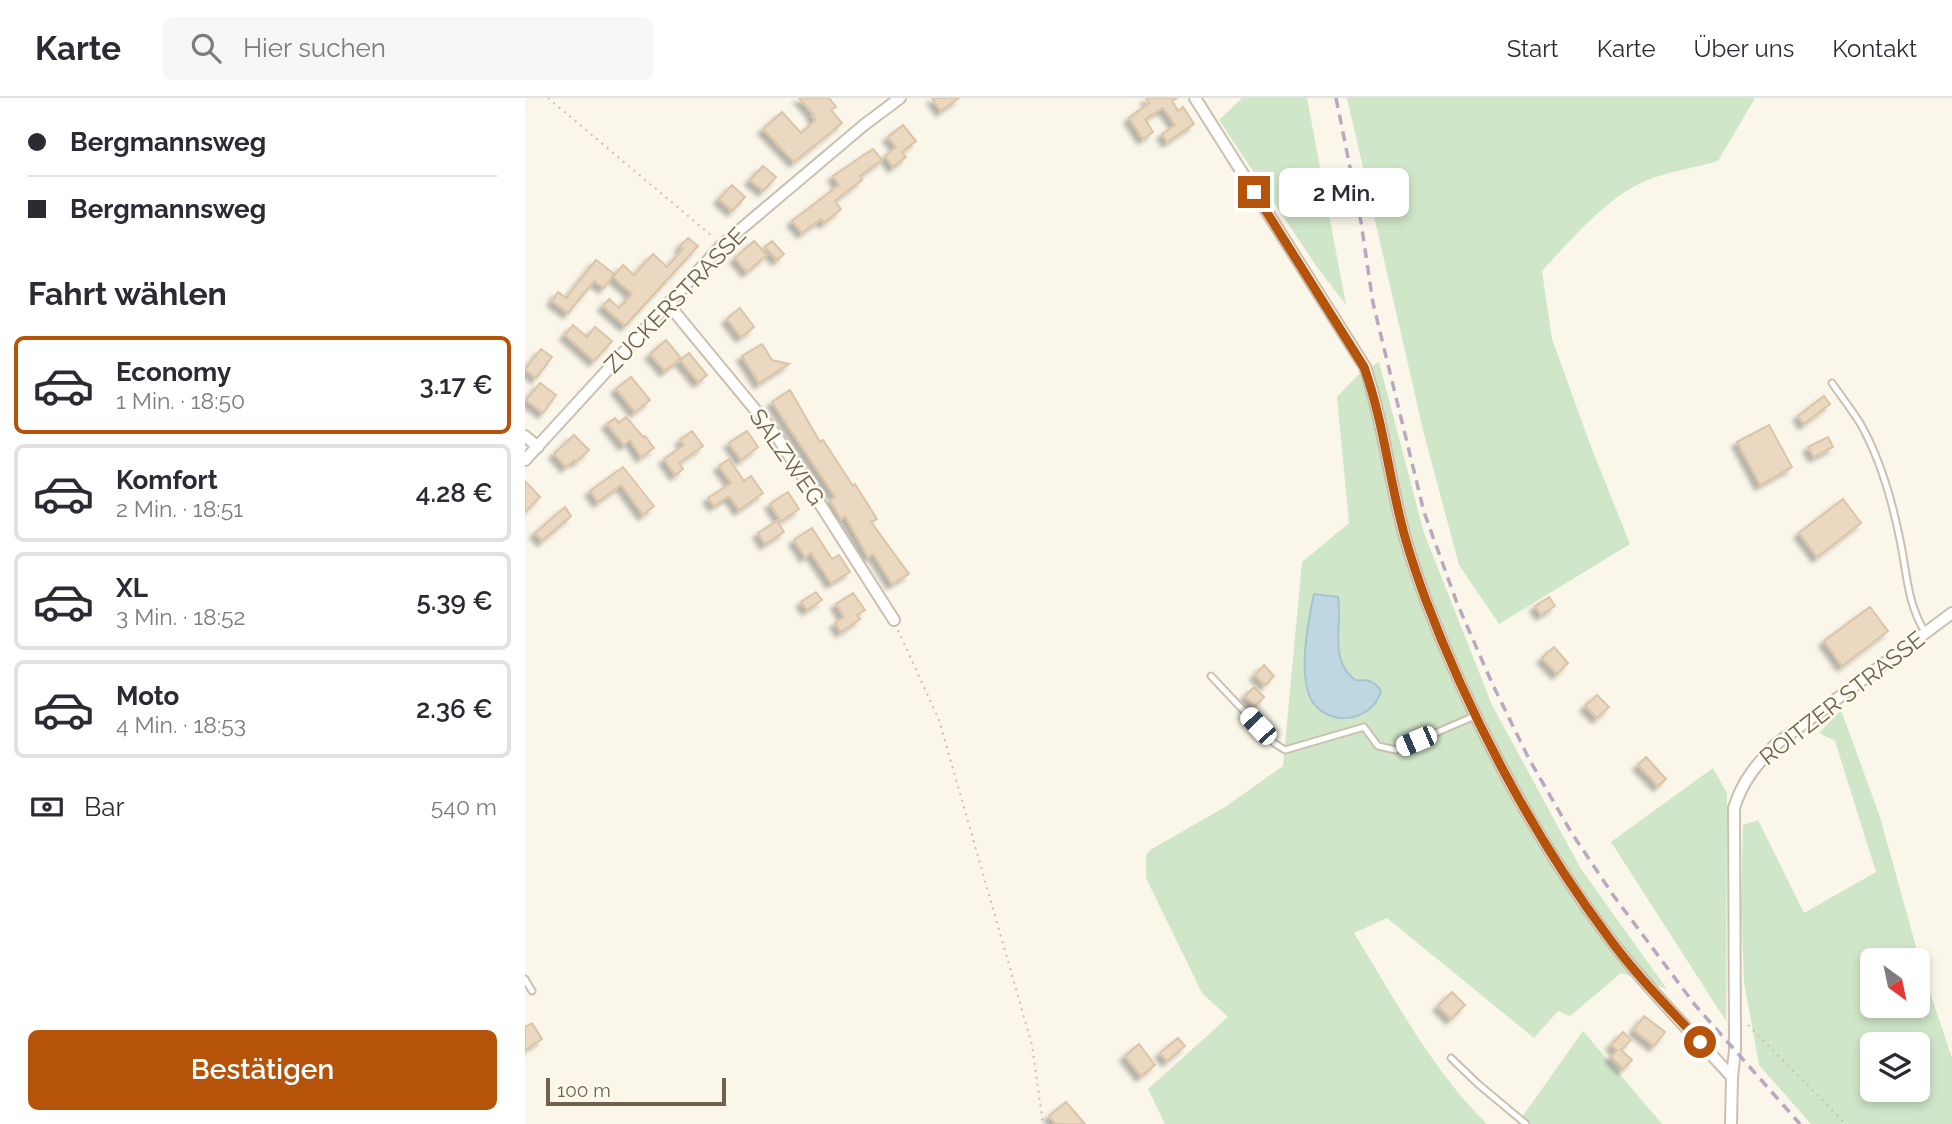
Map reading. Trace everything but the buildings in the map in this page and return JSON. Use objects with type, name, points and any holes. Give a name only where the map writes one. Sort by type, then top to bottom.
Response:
[{"type":"street","name":"ZUCKERSTRASSE","points":[[525,460],[722,244],[900,98]]},
{"type":"street","points":[[1195,98],[1364,367],[1375,398],[1401,523],[1425,598],[1452,664],[1498,759],[1538,831],[1600,926],[1636,971],[1732,1077]]},
{"type":"street","name":"SALZWEG","points":[[668,304],[776,435],[894,620]]},
{"type":"street","points":[[525,436],[538,447]]},
{"type":"street","name":"ROITZER STRASSE","points":[[1731,1124],[1735,1050],[1734,808],[1740,788],[1754,766],[1775,745],[1952,613]]},
{"type":"lane","points":[[1832,383],[1859,422],[1874,452],[1901,541],[1910,597],[1916,617],[1925,633]]},
{"type":"lane","points":[[1211,676],[1274,743],[1285,750],[1364,727],[1378,746],[1396,750],[1477,715]]},
{"type":"lane","points":[[525,979],[532,991]]},
{"type":"lane","points":[[1451,1058],[1527,1124]]},
{"type":"path","points":[[548,98],[722,244]]},
{"type":"path","points":[[894,620],[939,720],[1032,1045],[1043,1124]]},
{"type":"path","points":[[1735,1012],[1846,1124]]},
{"type":"green space","points":[[1242,98],[1307,98],[1346,305],[1317,267],[1219,120]]},
{"type":"green space","points":[[1347,98],[1755,98],[1718,161],[1653,178],[1616,198],[1589,221],[1542,271],[1552,339],[1630,544],[1499,624],[1459,565],[1424,434]]},
{"type":"green space","points":[[1379,362],[1424,533],[1492,705],[1581,869],[1667,989],[1621,973],[1570,1016],[1558,1011],[1534,1038],[1387,918],[1354,933],[1431,1057],[1487,1124],[1165,1124],[1148,1089],[1228,1017],[1202,993],[1146,878],[1146,855],[1150,850],[1225,807],[1283,766],[1302,562],[1349,523],[1337,397],[1358,375]]},
{"type":"green space","points":[[1841,710],[1880,817],[1916,948],[1860,948],[1860,1018],[1930,1018],[1930,993],[1952,1058],[1952,1124],[1811,1124],[1759,1065],[1744,982],[1741,906],[1743,825],[1758,820],[1804,913],[1876,872],[1835,741],[1819,733]]},
{"type":"green space","points":[[1713,768],[1727,793],[1726,1021],[1611,842]]},
{"type":"green space","points":[[1583,1031],[1662,1124],[1517,1124]]},
{"type":"water","points":[[1314,594],[1338,597],[1338,642],[1342,662],[1355,680],[1370,681],[1381,691],[1367,711],[1356,716],[1333,717],[1323,712],[1314,704],[1308,692],[1305,656]]},
{"type":"railway","points":[[1336,98],[1361,222],[1373,303],[1424,512],[1457,603],[1492,683],[1529,759],[1571,832],[1613,895],[1695,1005],[1800,1124]]},
{"type":"route","points":[[1254,192],[1364,367],[1375,398],[1401,523],[1425,598],[1452,664],[1498,759],[1538,831],[1608,938],[1700,1042]]}]
